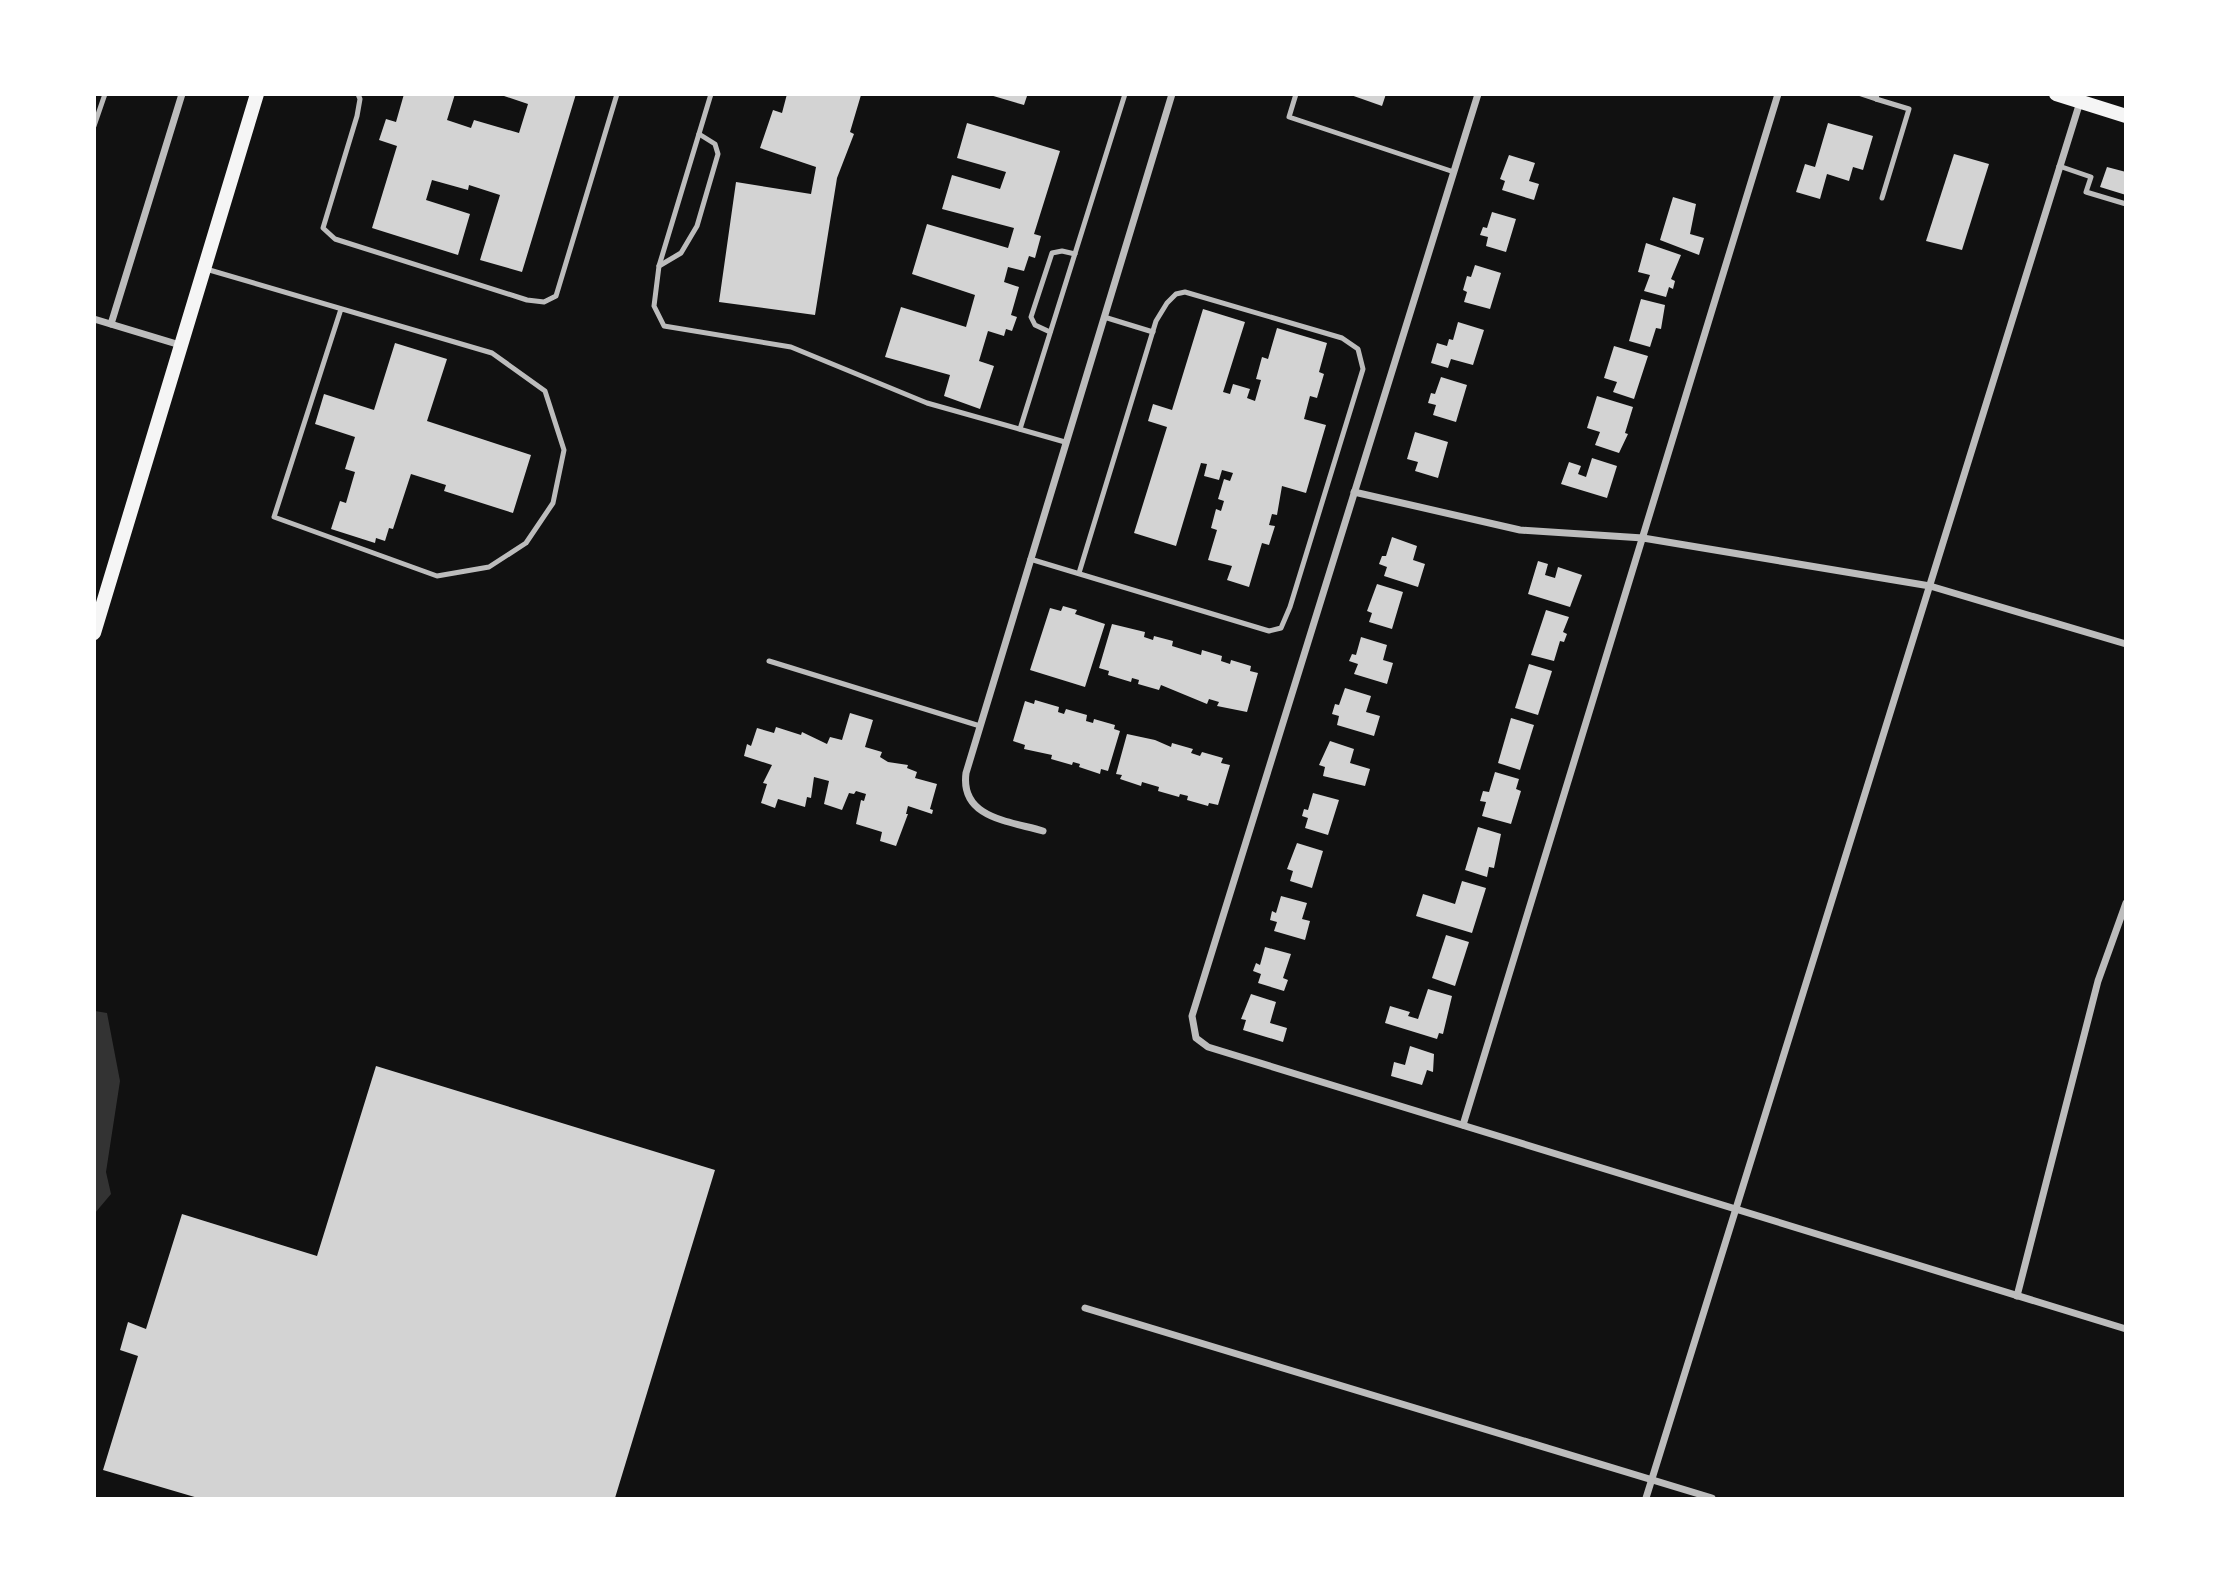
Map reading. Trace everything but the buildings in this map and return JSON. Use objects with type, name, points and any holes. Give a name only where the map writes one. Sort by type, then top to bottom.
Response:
[{"type":"main road","points":[[94,633],[257,94]]},
{"type":"main road","points":[[2056,94],[2126,116]]},
{"type":"street","points":[[111,324],[181,94]]},
{"type":"street","points":[[1043,831],[987,814],[975,807],[966,796],[966,773],[1172,94]]},
{"type":"street","points":[[1478,94],[1192,1016],[1196,1038],[1208,1047],[2126,1329]]},
{"type":"street","points":[[1463,1125],[1778,94]]},
{"type":"street","points":[[1646,1499],[2081,102]]},
{"type":"street","points":[[94,319],[180,345]]},
{"type":"street","points":[[1354,492],[1520,530],[1643,538],[1930,586],[2126,645]]},
{"type":"street","points":[[2017,1296],[2098,981],[2126,903]]},
{"type":"street","points":[[1085,1308],[1652,1478],[1712,1499]]},
{"type":"lane","points":[[94,126],[105,94]]},
{"type":"lane","points":[[358,94],[360,99],[357,116],[323,228],[335,239],[527,300],[544,302],[556,296],[617,94]]},
{"type":"lane","points":[[711,94],[659,266],[654,306],[664,326],[791,347],[927,403],[1065,442]]},
{"type":"lane","points":[[1020,429],[1125,94]]},
{"type":"lane","points":[[1296,94],[1289,117],[1454,172]]},
{"type":"lane","points":[[1861,94],[1909,109],[1882,198]]},
{"type":"lane","points":[[659,266],[681,253],[697,226],[718,154],[715,144],[699,134]]},
{"type":"lane","points":[[2059,166],[2091,177],[2086,192],[2126,204]]},
{"type":"lane","points":[[1050,332],[1035,325],[1031,317],[1052,253],[1062,251],[1075,254]]},
{"type":"lane","points":[[204,268],[492,353],[545,391],[564,450],[553,503],[526,543],[489,567],[437,576],[274,517],[341,309]]},
{"type":"lane","points":[[1030,559],[1269,631],[1281,628],[1290,607],[1363,369],[1357,349],[1342,338],[1185,292],[1176,295],[1167,303],[1153,332],[1079,573]]},
{"type":"lane","points":[[1104,317],[1153,332]]},
{"type":"lane","points":[[769,661],[980,726]]},
{"type":"shaded area","points":[[95,1011],[107,1013],[120,1081],[106,1172],[111,1194],[95,1213]]}]
